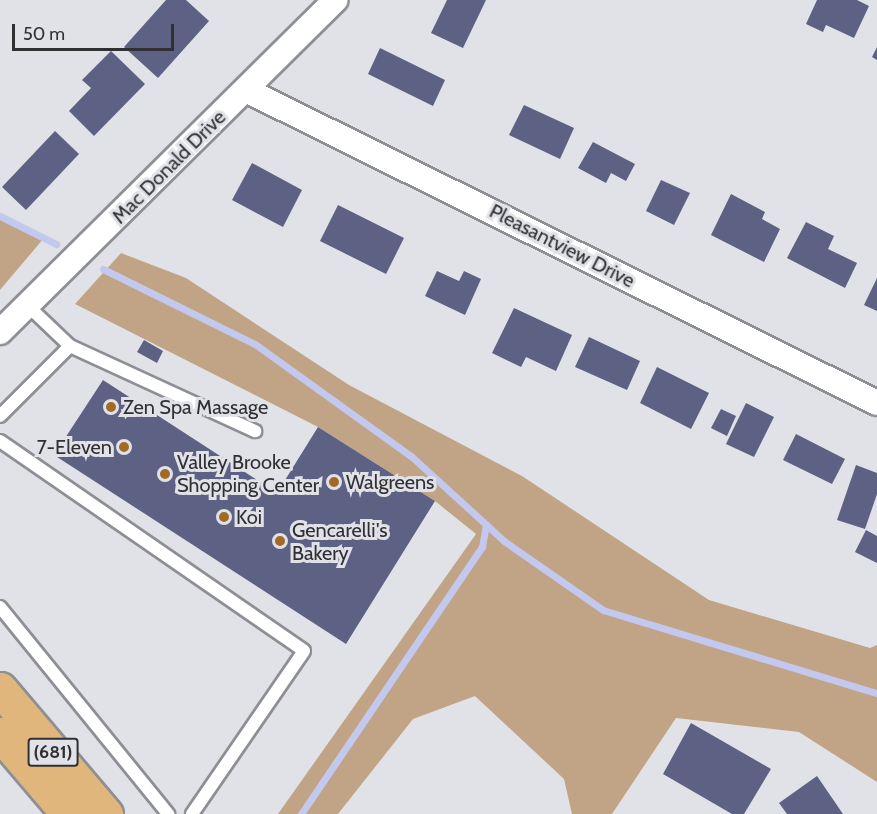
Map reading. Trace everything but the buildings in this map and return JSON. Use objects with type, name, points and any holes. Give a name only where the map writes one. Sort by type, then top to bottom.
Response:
[{"type":"main road","name":"(681)","points":[[0,689],[106,814]]},
{"type":"main road","name":"(681)","points":[[0,734],[68,814]]},
{"type":"street","name":"Mac Donald Drive","points":[[0,332],[335,0]]},
{"type":"street","name":"Pleasantview Drive","points":[[246,90],[877,403]]},
{"type":"lane","points":[[28,306],[70,346],[255,431]]},
{"type":"lane","points":[[0,416],[70,346]]},
{"type":"lane","points":[[0,441],[304,651],[192,814]]},
{"type":"lane","points":[[0,607],[168,814]]},
{"type":"shaded area","points":[[0,216],[44,238],[0,290]]},
{"type":"shaded area","points":[[121,253],[186,278],[349,385],[522,476],[709,600],[870,648],[877,645],[877,782],[799,732],[676,718],[612,814],[572,814],[564,779],[475,696],[413,719],[338,814],[278,814],[476,534],[435,501],[318,427],[75,304]]},
{"type":"waterway","points":[[0,216],[56,244]]},
{"type":"waterway","points":[[103,269],[255,344],[411,456],[504,541],[603,610],[877,693]]},
{"type":"waterway","points":[[301,814],[482,547],[486,524]]},
{"type":"place","name":"Zen Spa Massage","points":[[111,407]]},
{"type":"place","name":"7-Eleven","points":[[124,447]]},
{"type":"place","name":"Valley Brooke Shopping Center","points":[[165,474]]},
{"type":"place","name":"Walgreens","points":[[334,482]]},
{"type":"place","name":"Koi","points":[[224,517]]},
{"type":"place","name":"Gencarelli's Bakery","points":[[280,541]]}]
